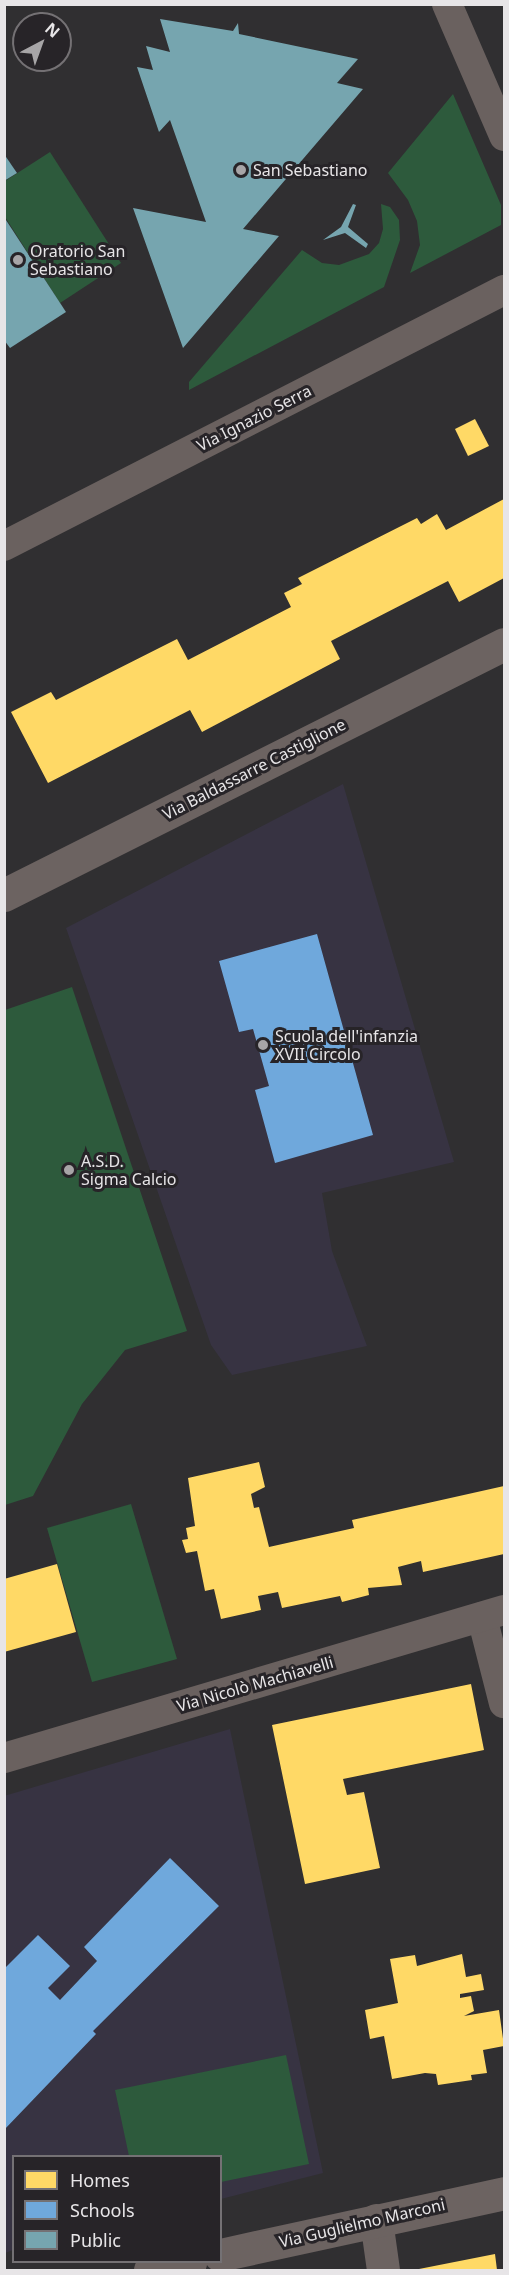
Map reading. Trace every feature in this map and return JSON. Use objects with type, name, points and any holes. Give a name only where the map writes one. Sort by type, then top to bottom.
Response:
[{"type":"main road","name":"Via Baldassarre Castiglione","points":[[4,895],[504,644]]},
{"type":"main road","name":"Via Guglielmo Marconi","points":[[222,2255],[504,2193]]},
{"type":"main road","points":[[376,2220],[382,2271]]},
{"type":"main road","points":[[150,2271],[186,2263]]},
{"type":"street","points":[[447,4],[504,136]]},
{"type":"street","name":"Via Ignazio Serra","points":[[4,546],[504,290]]},
{"type":"street","points":[[493,1613],[504,1703]]},
{"type":"street","name":"Via Nicolò Machiavelli","points":[[4,1758],[493,1613]]},
{"type":"shaded area","name":"Scuola dell'infanzia XVII Circolo","points":[[343,784],[454,1162],[322,1193],[332,1251],[367,1346],[232,1375],[211,1345],[66,928]]},
{"type":"shaded area","points":[[230,1729],[323,2173],[222,2199],[222,2155],[12,2155],[12,2250],[5,2253],[4,1796]]},
{"type":"green space","points":[[453,94],[501,205],[501,225],[410,273],[420,245],[417,221],[408,200],[388,173]]},
{"type":"green space","points":[[50,152],[121,263],[60,303],[5,217],[5,181]]},
{"type":"green space","points":[[381,204],[390,207],[399,220],[400,240],[384,287],[189,390],[189,382],[302,250],[322,263],[339,265],[369,254],[379,243],[383,229]]},
{"type":"green space","name":"A.S.D. Sigma Calcio","points":[[72,987],[187,1331],[125,1350],[82,1404],[33,1496],[5,1505],[5,1010]]},
{"type":"green space","points":[[131,1504],[177,1659],[92,1682],[47,1528]]},
{"type":"green space","points":[[286,2055],[309,2164],[222,2182],[222,2155],[129,2155],[115,2090]]},
{"type":"building: Homes","points":[[475,419],[489,446],[468,456],[455,429]]},
{"type":"building: Homes","points":[[504,499],[504,578],[459,602],[448,581],[331,641],[340,659],[202,732],[190,710],[48,783],[11,712],[51,692],[56,700],[177,639],[188,660],[291,607],[284,593],[302,584],[298,578],[417,518],[421,524],[437,514],[446,530]]},
{"type":"building: Homes","points":[[259,1462],[265,1487],[251,1494],[254,1508],[259,1507],[269,1547],[354,1528],[352,1520],[504,1486],[504,1554],[423,1572],[421,1561],[398,1567],[402,1585],[368,1588],[369,1595],[342,1602],[340,1596],[282,1608],[278,1592],[258,1596],[261,1610],[221,1619],[214,1589],[205,1591],[197,1551],[186,1553],[182,1540],[188,1539],[186,1528],[195,1526],[188,1478]]},
{"type":"building: Homes","points":[[57,1564],[76,1632],[4,1652],[4,1579]]},
{"type":"building: Homes","points":[[471,1684],[484,1750],[343,1779],[347,1795],[364,1792],[380,1868],[305,1884],[272,1725]]},
{"type":"building: Homes","points":[[462,1954],[466,1977],[481,1974],[484,1990],[460,1994],[460,1998],[471,1996],[474,2011],[464,2016],[499,2010],[504,2046],[483,2050],[487,2073],[471,2075],[472,2080],[438,2085],[436,2074],[425,2073],[392,2079],[384,2036],[370,2039],[365,2010],[398,2003],[390,1959],[415,1955],[417,1966]]},
{"type":"building: Homes","points":[[495,2254],[497,2270],[419,2269]]},
{"type":"building: Schools","points":[[317,934],[373,1135],[275,1163],[255,1090],[269,1086],[253,1029],[239,1032],[219,961]]},
{"type":"building: Schools","points":[[170,1858],[219,1906],[93,2031],[96,2034],[4,2130],[4,1969],[38,1935],[70,1966],[48,1988],[60,2000],[97,1961],[84,1947]]},
{"type":"building: Public","name":"San Sebastiano","points":[[160,19],[233,31],[238,23],[239,34],[358,59],[337,83],[363,89],[243,229],[279,236],[183,348],[133,208],[206,222],[170,120],[159,132],[137,67],[153,70],[146,46],[170,52]]},
{"type":"building: Public","points":[[4,154],[17,173],[4,181]]},
{"type":"building: Public","points":[[353,204],[356,205],[348,227],[368,244],[366,248],[345,233],[323,240],[341,227]]},
{"type":"building: Public","name":"Oratorio San Sebastiano","points":[[4,217],[66,312],[10,348],[4,340]]},
{"type":"place","name":"San Sebastiano","points":[[241,170]]},
{"type":"place","name":"Oratorio San Sebastiano","points":[[18,260]]},
{"type":"place","name":"Scuola dell'infanzia XVII Circolo","points":[[263,1045]]},
{"type":"place","name":"A.S.D. Sigma Calcio","points":[[69,1170]]}]
